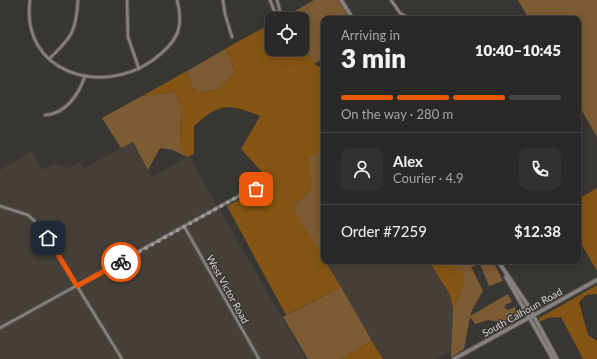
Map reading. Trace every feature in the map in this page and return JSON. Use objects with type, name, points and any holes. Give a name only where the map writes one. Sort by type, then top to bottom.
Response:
[{"type":"street","points":[[30,0],[29,15],[31,31],[37,44],[49,59],[64,70],[85,76],[110,77],[139,69],[165,51],[174,40],[180,21],[177,0]]},
{"type":"street","points":[[49,59],[69,39],[74,30],[78,0]]},
{"type":"street","points":[[126,0],[128,37],[139,69]]},
{"type":"street","points":[[223,0],[225,14],[232,37]]},
{"type":"street","points":[[270,0],[275,13],[280,11],[277,0]]},
{"type":"street","points":[[341,0],[351,16]]},
{"type":"street","points":[[391,0],[400,13],[406,16]]},
{"type":"street","points":[[44,115],[55,113],[72,101],[79,91],[85,76]]},
{"type":"street","points":[[0,328],[184,226],[256,189]]},
{"type":"street","points":[[0,206],[19,211],[34,220],[42,229],[122,359]]},
{"type":"street","name":"West Victor Road","points":[[184,226],[259,359]]},
{"type":"street","points":[[500,264],[533,315],[557,359]]},
{"type":"street","points":[[505,273],[553,359]]},
{"type":"street","name":"South Calhoun Road","points":[[454,359],[597,280]]},
{"type":"shaded area","points":[[314,0],[339,0],[348,16],[321,16],[321,60],[314,64],[309,55],[309,12],[293,12]]},
{"type":"shaded area","points":[[518,0],[597,0],[597,137],[581,109],[581,16],[527,16]]},
{"type":"shaded area","points":[[265,27],[265,56],[309,55],[314,64],[321,68],[321,150],[309,157],[311,189],[292,207],[321,254],[321,264],[327,264],[341,287],[286,315],[227,206],[262,188],[262,172],[241,149],[260,116],[240,109],[218,109],[203,118],[194,126],[194,154],[187,157],[180,147],[181,108],[175,92],[142,96],[187,71],[191,86],[199,93],[216,90],[236,72],[225,49]]},
{"type":"shaded area","points":[[225,49],[236,72],[216,90],[199,93],[191,86],[187,71]]},
{"type":"shaded area","points":[[175,92],[181,108],[180,146],[187,157],[173,150],[160,148],[148,170],[133,142],[121,148],[102,118],[142,96]]},
{"type":"shaded area","points":[[132,142],[152,177],[189,156],[306,359],[0,359],[0,170],[32,151],[43,170],[53,164],[67,168],[80,163],[84,168]]},
{"type":"shaded area","points":[[321,150],[321,256],[292,207],[311,189],[308,157]]},
{"type":"shaded area","points":[[597,188],[597,271],[581,243],[581,197]]},
{"type":"shaded area","points":[[327,264],[431,264],[450,295],[453,309],[451,351],[436,359],[383,359]]},
{"type":"shaded area","points":[[431,264],[449,264],[464,273],[464,284],[453,309],[450,295]]},
{"type":"shaded area","points":[[447,264],[480,264],[471,267],[483,291],[470,316],[508,294],[512,302],[505,305],[505,308],[508,310],[515,307],[518,316],[504,323],[488,320],[475,324],[470,317],[464,349],[451,357],[453,309],[464,284]]},
{"type":"shaded area","points":[[480,264],[494,264],[503,281],[489,286]]},
{"type":"shaded area","points":[[597,285],[597,294],[586,295],[579,302],[588,335],[597,341],[597,359],[583,359],[561,317],[547,318],[540,322],[539,318]]},
{"type":"shaded area","points":[[341,287],[372,341],[341,359],[308,359],[283,317]]},
{"type":"shaded area","points":[[372,341],[383,359],[341,359]]},
{"type":"way so far","points":[[121,262],[246,192],[256,189]]},
{"type":"route","points":[[48,238],[77,286],[121,262]]}]
